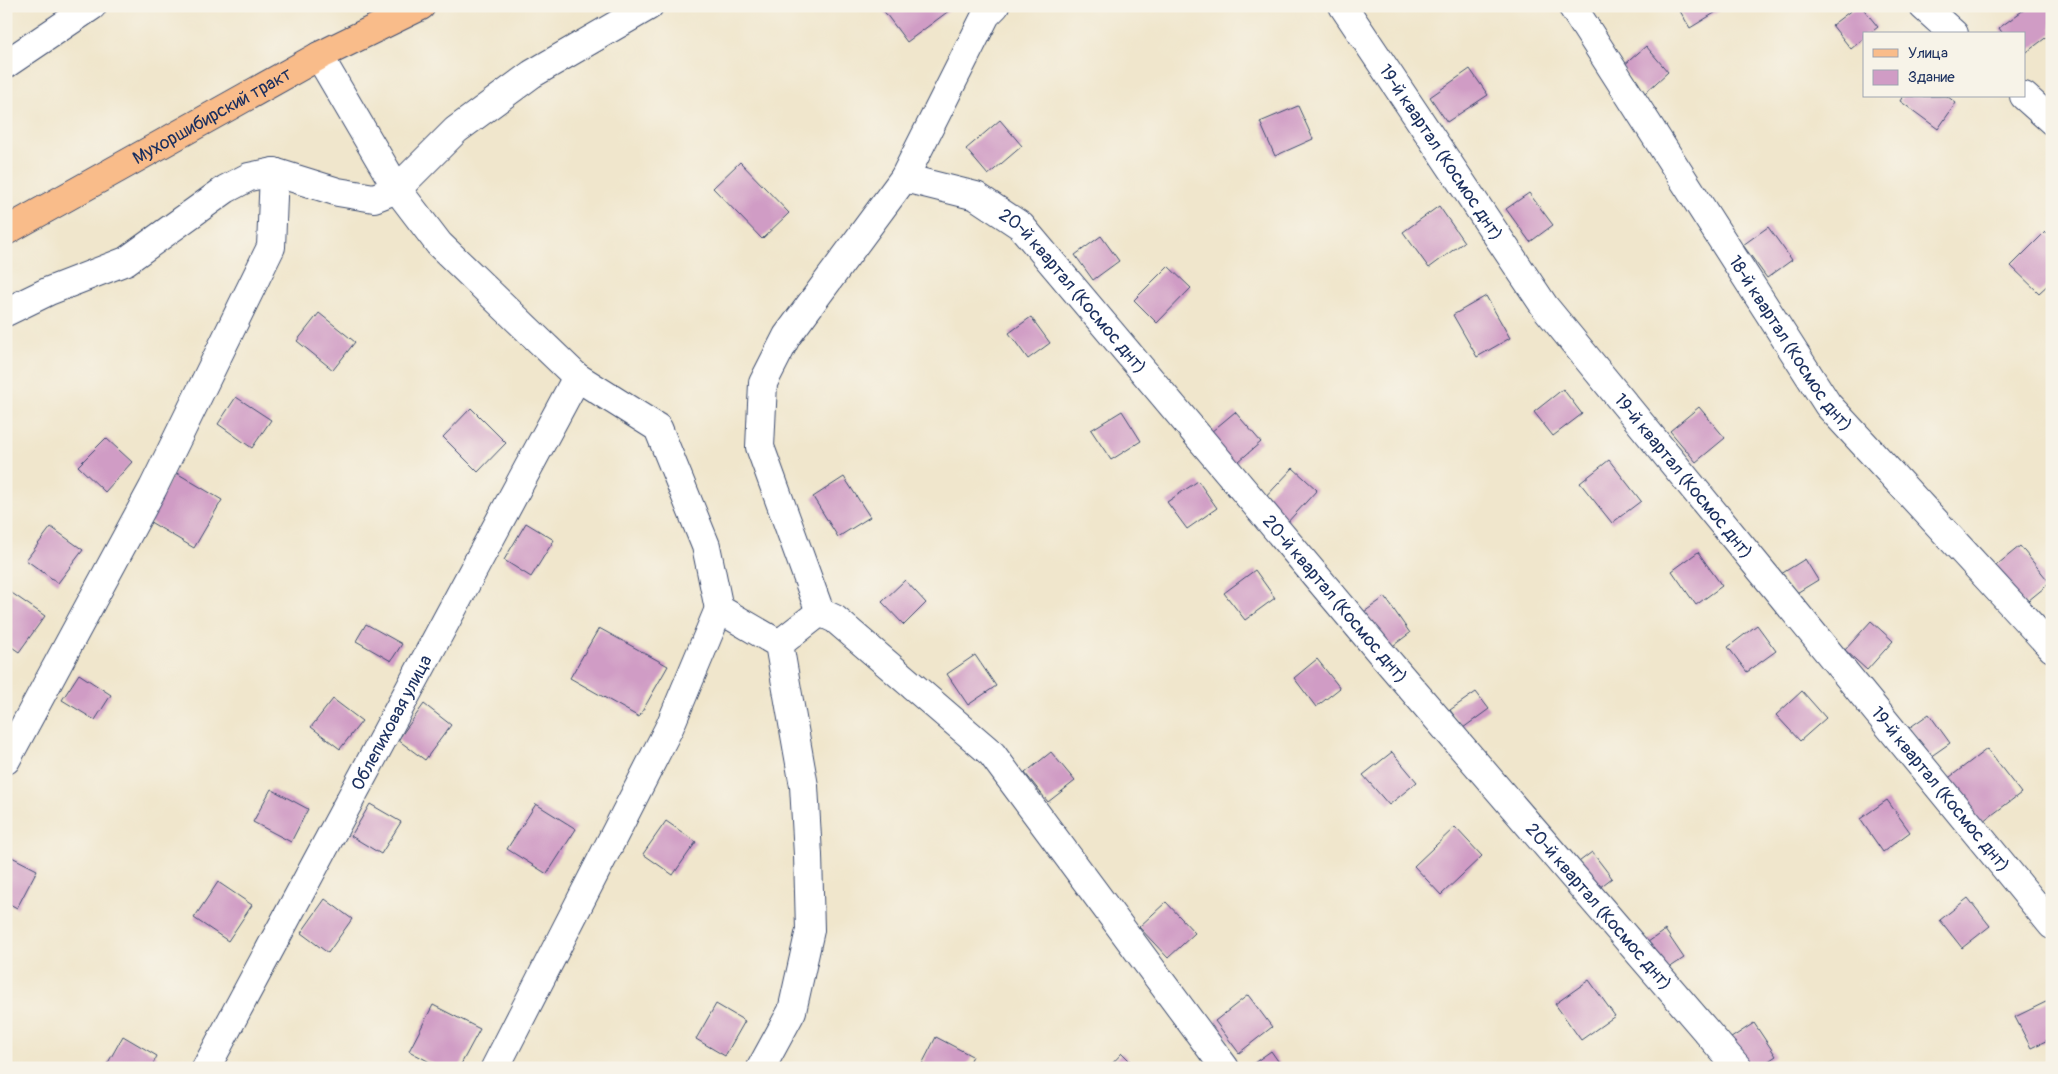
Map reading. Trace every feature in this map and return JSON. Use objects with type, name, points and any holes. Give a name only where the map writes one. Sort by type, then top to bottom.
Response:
[{"type":"main road","name":"Мухоршибирский тракт","points":[[6,231],[319,56],[421,6]]},
{"type":"street","points":[[6,64],[92,6]]},
{"type":"street","points":[[6,312],[49,291],[126,261],[226,189],[249,178],[274,172],[338,192],[374,198],[397,190],[456,130],[532,74],[650,6]]},
{"type":"street","points":[[995,6],[986,15],[904,178],[787,336],[763,383],[760,447],[820,612],[835,619],[992,754],[1225,1068]]},
{"type":"street","name":"19-й квартал (Космос днт)","points":[[1343,6],[1545,307],[2052,925]]},
{"type":"street","name":"18-й квартал (Космос днт)","points":[[1572,6],[1828,404],[2052,648]]},
{"type":"street","points":[[1923,6],[1952,32]]},
{"type":"street","points":[[319,56],[397,190],[439,244],[577,377],[658,428],[706,546],[719,609],[670,726],[495,1068]]},
{"type":"street","points":[[2026,98],[2052,121]]},
{"type":"street","points":[[6,760],[153,488],[271,246],[274,172]]},
{"type":"street","name":"20-й квартал (Космос днт)","points":[[904,178],[976,196],[1021,226],[1380,652],[1738,1068]]},
{"type":"street","name":"Облепиховая улица","points":[[206,1068],[577,377]]},
{"type":"street","points":[[719,609],[779,644],[804,786],[810,930],[792,1011],[762,1068]]},
{"type":"street","points":[[779,644],[820,612]]},
{"type":"building","points":[[880,6],[947,6],[950,10],[907,42]]},
{"type":"building","points":[[1677,6],[1726,6],[1690,28]]},
{"type":"building","points":[[1857,6],[1861,6],[1878,27],[1872,32],[1863,32],[1863,39],[1851,49],[1832,25]]},
{"type":"building","points":[[2029,6],[2050,6],[2052,33],[2026,52],[2026,32],[2002,32],[1999,28]]},
{"type":"building","points":[[1646,46],[1668,72],[1645,93],[1622,67]]},
{"type":"building","points":[[1470,69],[1488,95],[1447,122],[1430,97]]},
{"type":"building","points":[[1902,98],[1950,98],[1956,103],[1938,129],[1900,101]]},
{"type":"building","points":[[1298,106],[1313,139],[1275,156],[1260,122]]},
{"type":"building","points":[[1000,120],[1022,146],[988,175],[966,149]]},
{"type":"building","points":[[740,162],[789,213],[762,239],[713,188]]},
{"type":"building","points":[[1529,193],[1553,225],[1530,242],[1506,209]]},
{"type":"building","points":[[1439,206],[1464,242],[1429,268],[1403,232]]},
{"type":"building","points":[[1768,227],[1792,260],[1767,278],[1743,245]]},
{"type":"building","points":[[2045,232],[2052,238],[2052,281],[2039,293],[2011,266]]},
{"type":"building","points":[[1101,236],[1119,261],[1093,280],[1075,255]]},
{"type":"building","points":[[1168,266],[1191,288],[1157,323],[1134,300]]},
{"type":"building","points":[[1486,296],[1510,338],[1477,357],[1453,315]]},
{"type":"building","points":[[319,313],[355,342],[333,370],[297,341]]},
{"type":"building","points":[[1031,317],[1050,343],[1028,359],[1009,333]]},
{"type":"building","points":[[1563,389],[1582,414],[1553,436],[1534,412]]},
{"type":"building","points":[[236,397],[271,420],[252,448],[218,424]]},
{"type":"building","points":[[1699,407],[1725,438],[1696,462],[1670,431]]},
{"type":"building","points":[[471,408],[506,443],[478,472],[443,437]]},
{"type":"building","points":[[1122,411],[1141,441],[1111,460],[1091,430]]},
{"type":"building","points":[[1235,412],[1261,442],[1231,468],[1205,437]]},
{"type":"building","points":[[106,438],[132,462],[105,492],[78,466]]},
{"type":"building","points":[[1609,460],[1641,501],[1612,523],[1580,483]]},
{"type":"building","points":[[1293,468],[1317,490],[1286,524],[1262,501]]},
{"type":"building","points":[[175,472],[222,500],[194,548],[147,520]]},
{"type":"building","points":[[844,477],[870,517],[838,537],[813,497]]},
{"type":"building","points":[[1198,481],[1217,508],[1187,529],[1167,502]]},
{"type":"building","points":[[526,523],[554,540],[531,577],[504,560]]},
{"type":"building","points":[[51,527],[83,550],[58,583],[26,560]]},
{"type":"building","points":[[2020,546],[2050,583],[2023,605],[1993,568]]},
{"type":"building","points":[[1698,552],[1722,586],[1696,605],[1672,571]]},
{"type":"building","points":[[1805,559],[1818,580],[1795,594],[1781,574]]},
{"type":"building","points":[[1255,570],[1275,598],[1245,620],[1224,593]]},
{"type":"building","points":[[905,580],[926,603],[904,625],[882,602]]},
{"type":"building","points":[[6,589],[45,616],[19,652],[6,643]]},
{"type":"building","points":[[1385,597],[1410,633],[1390,648],[1364,612]]},
{"type":"building","points":[[1871,621],[1893,641],[1867,670],[1845,650]]},
{"type":"building","points":[[366,624],[402,644],[391,661],[356,641]]},
{"type":"building","points":[[1757,625],[1776,651],[1747,672],[1728,647]]},
{"type":"building","points":[[599,628],[668,666],[639,717],[570,678]]},
{"type":"building","points":[[975,655],[996,686],[968,705],[947,674]]},
{"type":"building","points":[[1317,659],[1340,688],[1316,707],[1294,678]]},
{"type":"building","points":[[79,674],[111,695],[95,720],[62,700]]},
{"type":"building","points":[[1802,691],[1826,718],[1800,741],[1776,715]]},
{"type":"building","points":[[1476,692],[1489,709],[1463,728],[1450,710]]},
{"type":"building","points":[[333,699],[362,721],[340,749],[311,727]]},
{"type":"building","points":[[424,704],[451,725],[425,760],[398,740]]},
{"type":"building","points":[[1929,714],[1950,743],[1930,757],[1909,728]]},
{"type":"building","points":[[1987,749],[2021,793],[1980,824],[1946,780]]},
{"type":"building","points":[[1051,752],[1075,781],[1048,802],[1025,773]]},
{"type":"building","points":[[1392,752],[1417,782],[1389,805],[1363,775]]},
{"type":"building","points":[[271,789],[308,809],[291,842],[253,822]]},
{"type":"building","points":[[1887,800],[1910,832],[1883,852],[1860,819]]},
{"type":"building","points":[[370,804],[401,822],[381,854],[351,836]]},
{"type":"building","points":[[536,804],[576,829],[547,874],[507,849]]},
{"type":"building","points":[[666,821],[696,842],[673,875],[643,854]]},
{"type":"building","points":[[1455,827],[1482,856],[1441,895],[1414,866]]},
{"type":"building","points":[[1592,852],[1612,878],[1591,894],[1571,868]]},
{"type":"building","points":[[6,854],[37,870],[17,908],[6,902]]},
{"type":"building","points":[[218,882],[252,905],[228,941],[194,918]]},
{"type":"building","points":[[1968,898],[1990,926],[1962,948],[1940,920]]},
{"type":"building","points":[[325,899],[352,919],[328,953],[301,933]]},
{"type":"building","points":[[1166,902],[1195,933],[1168,958],[1139,927]]},
{"type":"building","points":[[1665,930],[1684,958],[1660,974],[1641,947]]},
{"type":"building","points":[[1589,980],[1615,1016],[1581,1040],[1555,1004]]},
{"type":"building","points":[[1248,995],[1272,1027],[1239,1053],[1215,1021]]},
{"type":"building","points":[[2052,999],[2052,1038],[2031,1048],[2015,1017]]},
{"type":"building","points":[[716,1004],[745,1021],[725,1056],[696,1039]]},
{"type":"building","points":[[433,1005],[480,1029],[459,1068],[441,1068],[409,1051]]},
{"type":"building","points":[[1754,1023],[1776,1056],[1758,1068],[1741,1068],[1725,1042]]},
{"type":"building","points":[[123,1036],[157,1056],[151,1068],[105,1068]]},
{"type":"building","points":[[936,1037],[972,1056],[966,1068],[920,1068]]},
{"type":"building","points":[[1271,1051],[1283,1068],[1247,1068]]},
{"type":"building","points":[[1122,1053],[1137,1068],[1108,1068]]}]
